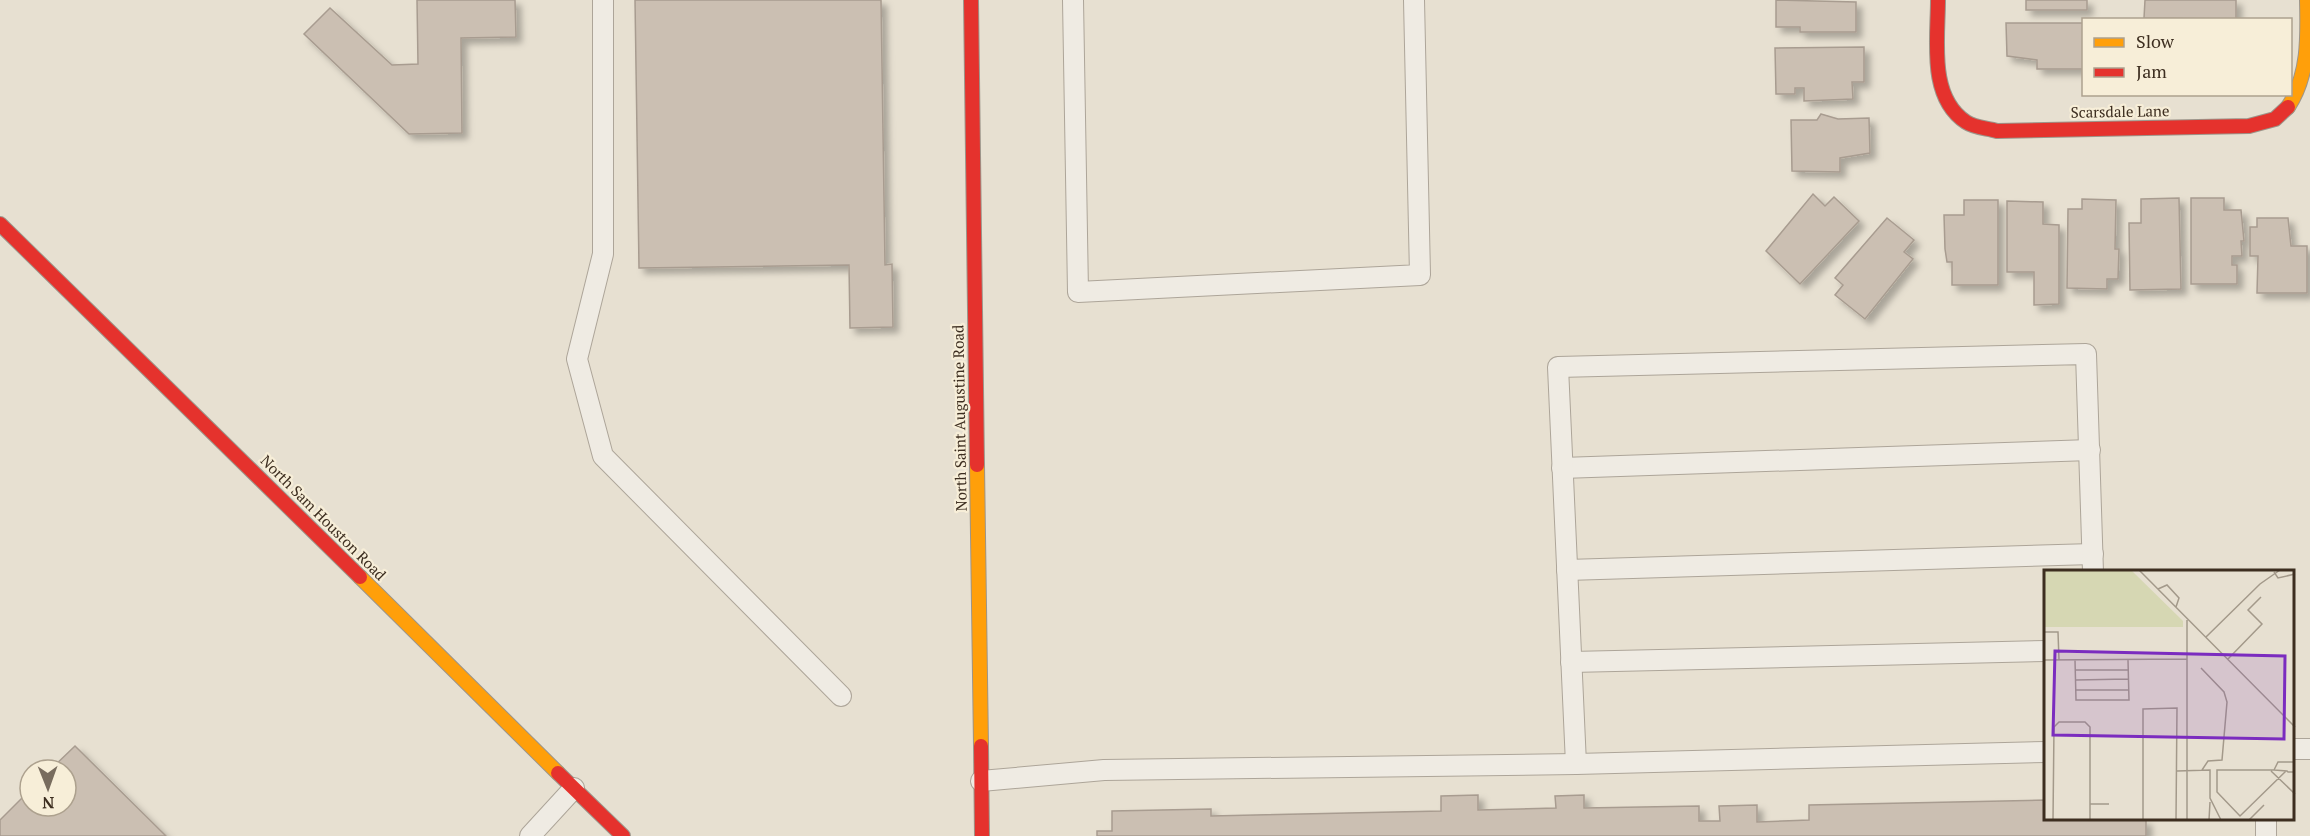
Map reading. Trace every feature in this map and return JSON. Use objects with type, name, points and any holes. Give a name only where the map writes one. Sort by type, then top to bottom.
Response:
[{"type":"street","name":"North Saint Augustine Road","points":[[971,0],[982,836]]},
{"type":"street","name":"Scarsdale Lane","points":[[1938,0],[1940,84],[1949,105],[1965,122],[1997,131],[2249,126],[2275,119],[2293,105],[2304,81],[2308,50],[2307,0]]},
{"type":"street","name":"North Sam Houston Road","points":[[0,224],[623,836]]},
{"type":"lane","points":[[603,0],[603,254],[577,359],[603,456],[841,696]]},
{"type":"lane","points":[[1073,0],[1078,292],[1420,275],[1414,0]]},
{"type":"lane","points":[[1567,570],[2093,563],[2086,354],[1558,367],[1562,468],[1576,764]]},
{"type":"lane","points":[[1562,468],[2090,450]]},
{"type":"lane","points":[[1571,662],[2044,651]]},
{"type":"lane","points":[[981,781],[1104,770],[1576,764],[2044,752]]},
{"type":"lane","points":[[530,836],[574,788]]},
{"type":"lane","points":[[2265,821],[2266,836]]},
{"type":"building","points":[[417,0],[515,0],[516,37],[461,38],[462,133],[409,134],[304,34],[330,8],[392,65],[418,64]]},
{"type":"building","points":[[635,0],[881,0],[885,265],[892,264],[893,327],[850,328],[849,265],[639,268]]},
{"type":"building","points":[[1776,0],[1856,2],[1856,32],[1800,32],[1800,27],[1776,27]]},
{"type":"building","points":[[2026,0],[2087,0],[2087,10],[2026,10]]},
{"type":"building","points":[[2145,0],[2236,0],[2236,18],[2144,18]]},
{"type":"building","points":[[2006,23],[2082,23],[2082,69],[2037,69],[2037,60],[2007,56]]},
{"type":"building","points":[[1864,47],[1864,82],[1852,82],[1853,99],[1804,101],[1804,88],[1795,88],[1795,94],[1776,94],[1775,48]]},
{"type":"building","points":[[1821,114],[1838,119],[1869,118],[1870,153],[1840,158],[1840,172],[1792,171],[1791,120],[1817,120]]},
{"type":"building","points":[[1813,194],[1825,206],[1834,197],[1859,221],[1800,284],[1766,251]]},
{"type":"building","points":[[2179,198],[2181,289],[2130,290],[2129,223],[2141,223],[2141,199]]},
{"type":"building","points":[[2191,198],[2224,198],[2224,210],[2241,210],[2244,241],[2241,241],[2242,256],[2232,256],[2232,265],[2237,265],[2237,284],[2191,284]]},
{"type":"building","points":[[2082,199],[2116,200],[2115,249],[2119,249],[2118,279],[2107,279],[2107,289],[2067,288],[2068,209],[2082,209]]},
{"type":"building","points":[[1964,200],[1998,200],[1998,285],[1952,285],[1952,262],[1947,262],[1945,249],[1944,215],[1964,215]]},
{"type":"building","points":[[2007,201],[2043,202],[2043,224],[2059,225],[2059,304],[2034,305],[2034,272],[2007,272]]},
{"type":"building","points":[[1887,218],[1914,240],[1904,252],[1913,259],[1865,319],[1835,295],[1843,285],[1835,278]]},
{"type":"building","points":[[2257,218],[2288,218],[2291,246],[2307,246],[2307,293],[2257,293],[2258,256],[2250,256],[2250,227],[2257,227]]},
{"type":"building","points":[[75,746],[166,836],[0,836],[0,820],[18,802],[18,818],[78,818],[78,758],[62,758]]},
{"type":"building","points":[[1478,795],[1478,810],[1556,808],[1555,796],[1584,795],[1584,808],[1699,806],[1699,821],[1720,821],[1719,806],[1757,805],[1757,822],[1809,820],[1809,805],[2044,800],[2044,821],[2146,821],[2146,836],[1097,836],[1097,831],[1112,831],[1112,811],[1211,809],[1211,816],[1441,811],[1441,796]]},
{"type":"traffic: slow","points":[[2288,107],[2304,69],[2307,42],[2307,0]]},
{"type":"traffic: slow","points":[[977,465],[981,746]]},
{"type":"traffic: slow","points":[[360,577],[558,773]]},
{"type":"traffic: jam","points":[[971,0],[977,465]]},
{"type":"traffic: jam","points":[[1938,0],[1937,49],[1940,83],[1954,111],[1973,126],[1997,131],[2249,126],[2275,119],[2288,107]]},
{"type":"traffic: jam","points":[[0,224],[360,577]]},
{"type":"traffic: jam","points":[[981,746],[982,836]]},
{"type":"traffic: jam","points":[[558,773],[623,836]]}]
